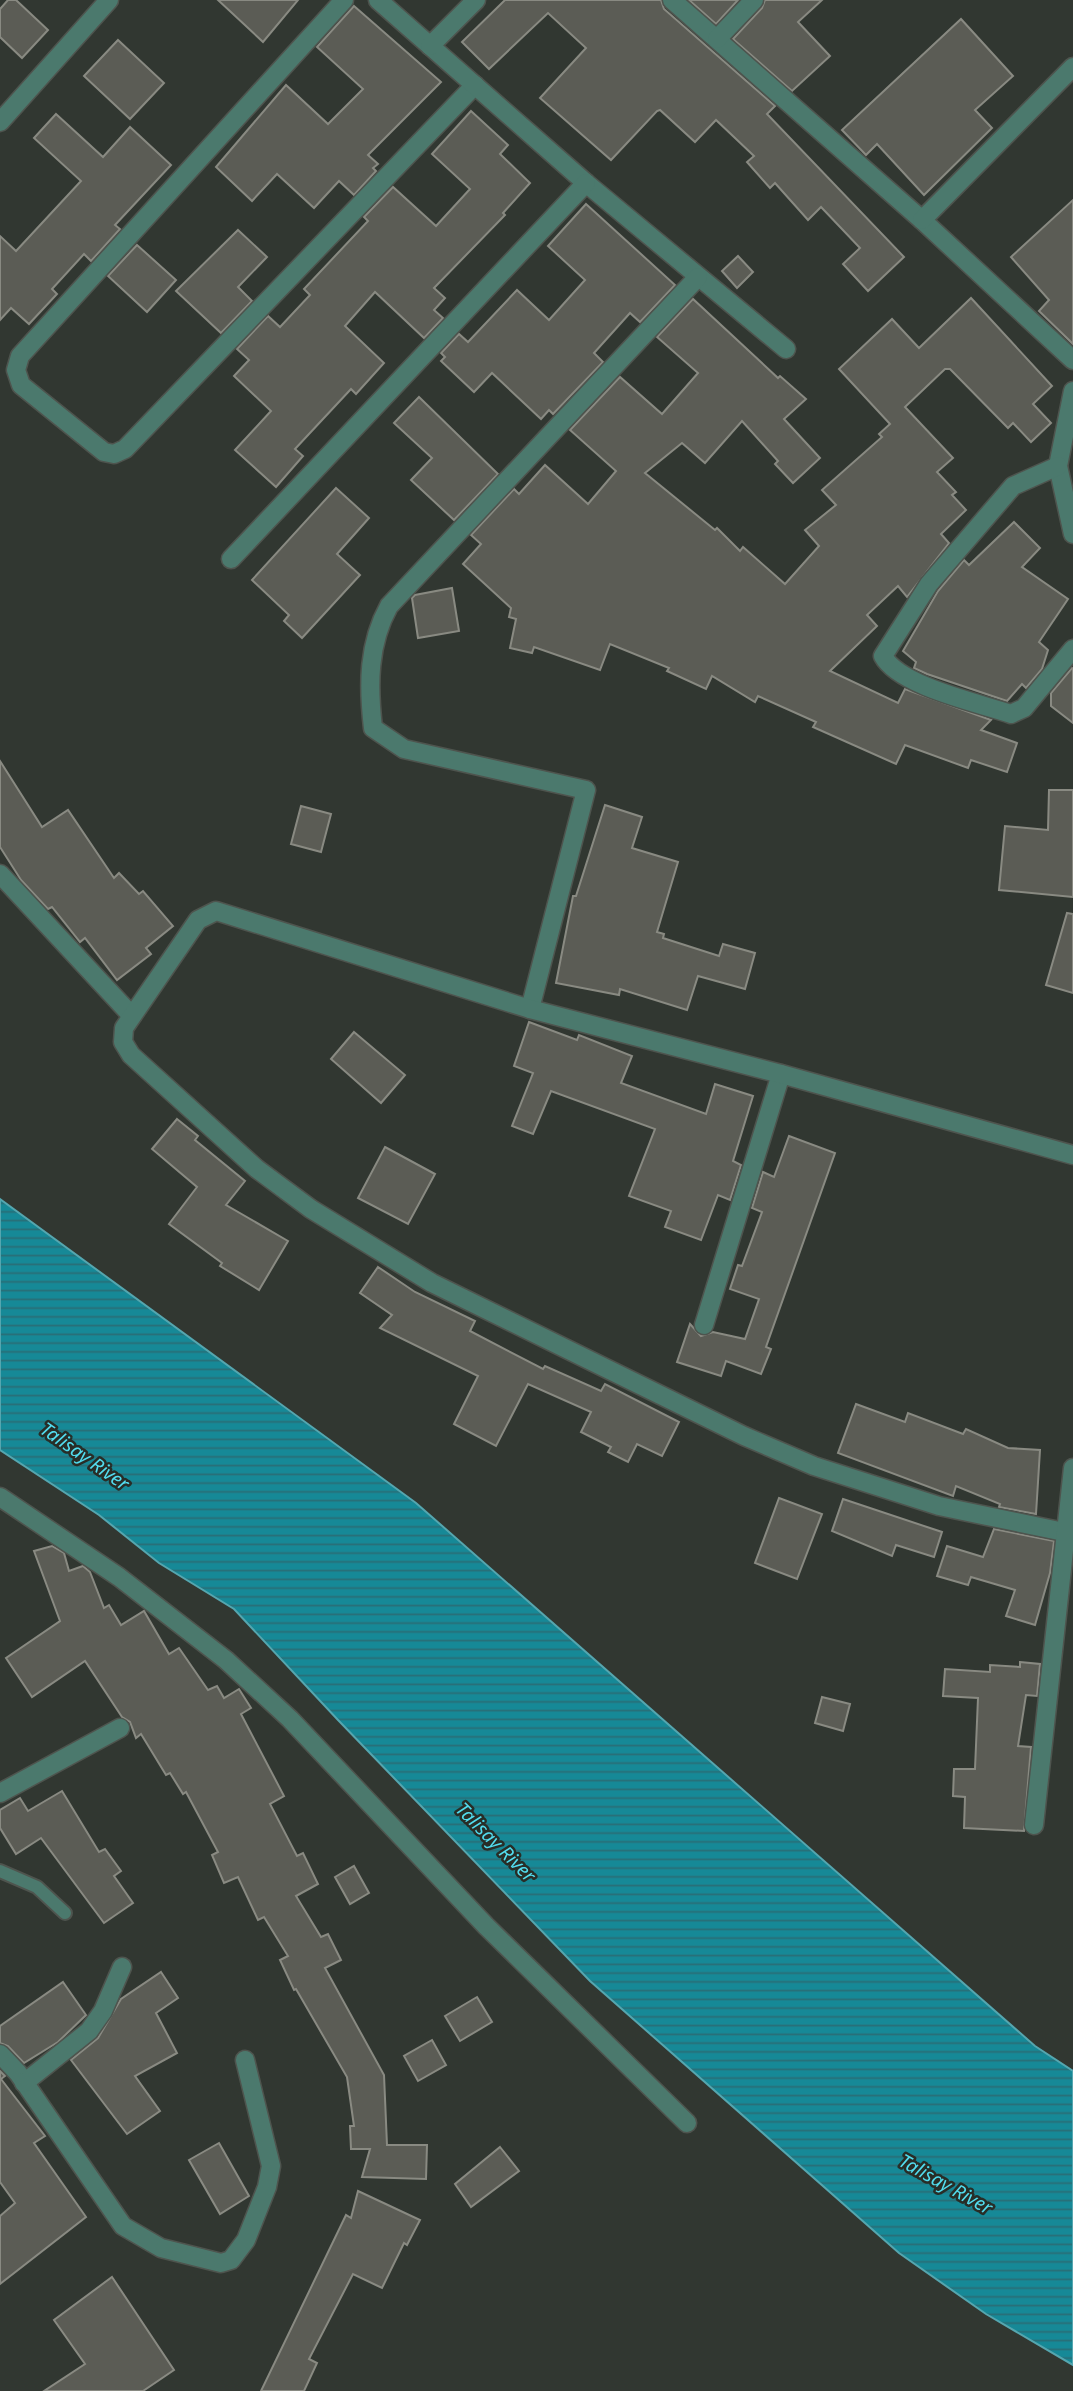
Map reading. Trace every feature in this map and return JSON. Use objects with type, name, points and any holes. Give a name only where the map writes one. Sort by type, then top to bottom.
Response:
[{"type":"street","points":[[0,122],[109,0]]},
{"type":"street","points":[[344,0],[20,356],[16,370],[20,385],[104,452],[114,454],[125,449],[475,85]]},
{"type":"street","points":[[378,0],[586,183],[786,349]]},
{"type":"street","points":[[430,46],[476,0]]},
{"type":"street","points":[[672,0],[922,220],[1073,360]]},
{"type":"street","points":[[717,39],[754,0]]},
{"type":"street","points":[[922,220],[1073,67]]},
{"type":"street","points":[[231,559],[586,183]]},
{"type":"street","points":[[530,1009],[586,790],[404,749],[373,728],[369,700],[372,647],[389,606],[698,277]]},
{"type":"street","points":[[1073,391],[1058,466],[1073,534]]},
{"type":"street","points":[[1058,466],[1013,486],[929,584],[883,656],[888,666],[914,681],[1011,714],[1024,708],[1073,649]]},
{"type":"street","points":[[0,874],[132,1016]]},
{"type":"street","points":[[1064,1532],[939,1506],[814,1466],[744,1436],[432,1283],[311,1209],[257,1169],[131,1055],[123,1042],[124,1028],[198,920],[216,911],[530,1009],[781,1074],[1073,1155]]},
{"type":"street","points":[[704,1325],[781,1074]]},
{"type":"street","points":[[1034,1825],[1073,1468]]},
{"type":"street","points":[[0,1497],[109,1570],[226,1660],[335,1765],[486,1926],[687,2123]]},
{"type":"street","points":[[0,1793],[120,1728]]},
{"type":"street","points":[[24,2083],[89,2031],[103,2011],[122,1967]]},
{"type":"street","points":[[0,2054],[24,2083],[123,2226],[162,2248],[221,2263],[231,2260],[246,2240],[267,2187],[271,2166],[244,2060]]},
{"type":"lane","points":[[0,1871],[37,1887],[65,1913]]},
{"type":"water","name":"Talisay River","points":[[0,1199],[416,1503],[1035,2046],[1073,2071],[1073,2365],[986,2314],[899,2253],[590,1981],[234,1609],[159,1563],[99,1515],[0,1450]]},
{"type":"building","points":[[8,0],[16,0],[48,30],[22,58],[0,37],[0,9]]},
{"type":"building","points":[[218,0],[298,0],[263,42]]},
{"type":"building","points":[[505,0],[661,0],[664,9],[775,106],[767,114],[904,257],[868,291],[843,264],[860,248],[821,207],[808,220],[775,183],[770,188],[747,162],[754,156],[716,120],[695,142],[660,110],[657,111],[611,160],[540,98],[586,48],[548,13],[489,69],[462,42]]},
{"type":"building","points":[[689,0],[738,0],[716,24]]},
{"type":"building","points":[[765,0],[822,0],[798,22],[830,56],[792,91],[733,39],[762,8]]},
{"type":"building","points":[[354,6],[441,82],[368,155],[378,164],[373,168],[376,171],[354,195],[339,181],[314,208],[277,174],[252,201],[216,167],[286,85],[328,124],[363,89],[317,47]]},
{"type":"building","points":[[961,19],[1013,76],[975,110],[992,128],[924,195],[877,144],[866,155],[842,130]]},
{"type":"building","points":[[118,40],[164,83],[130,119],[84,76]]},
{"type":"building","points":[[471,111],[508,145],[500,154],[530,183],[503,213],[505,215],[434,288],[445,298],[434,310],[443,318],[424,338],[375,292],[345,326],[384,363],[356,394],[351,389],[295,449],[303,456],[276,487],[235,450],[271,411],[234,376],[249,360],[237,349],[268,316],[280,327],[310,295],[304,289],[368,221],[364,217],[393,187],[436,226],[470,189],[432,154]]},
{"type":"building","points":[[56,114],[103,157],[130,127],[171,165],[115,225],[120,229],[91,261],[84,254],[52,289],[57,294],[29,324],[11,308],[0,320],[0,236],[16,251],[81,181],[34,138]]},
{"type":"building","points":[[1073,200],[1073,344],[1039,311],[1049,300],[1011,257]]},
{"type":"building","points":[[586,204],[675,285],[640,322],[630,313],[594,353],[603,362],[553,414],[549,410],[541,419],[492,373],[474,392],[441,361],[445,357],[441,353],[459,334],[468,342],[517,290],[549,320],[585,280],[548,246]]},
{"type":"building","points":[[238,230],[267,257],[238,287],[252,301],[221,333],[176,291]]},
{"type":"building","points":[[137,245],[176,280],[147,312],[108,276]]},
{"type":"building","points":[[738,256],[753,272],[737,288],[722,271]]},
{"type":"building","points":[[971,298],[1052,386],[1033,404],[1051,423],[1031,442],[1013,423],[1008,428],[950,369],[945,369],[905,407],[953,458],[937,472],[956,492],[952,495],[966,510],[941,534],[949,543],[907,597],[898,586],[867,615],[877,626],[830,671],[898,703],[905,689],[991,720],[981,730],[1017,743],[1007,772],[971,760],[968,768],[905,745],[896,764],[813,727],[816,722],[758,696],[755,702],[712,676],[706,689],[667,671],[669,668],[610,644],[600,670],[534,647],[532,653],[510,648],[516,619],[509,617],[511,608],[463,564],[481,544],[471,535],[514,489],[519,494],[545,465],[588,504],[616,471],[570,430],[620,377],[662,414],[698,373],[657,337],[693,299],[778,378],[780,376],[806,399],[784,419],[820,458],[793,483],[775,464],[778,461],[742,421],[705,463],[682,443],[645,473],[715,530],[717,528],[740,551],[743,547],[785,584],[819,546],[805,530],[836,505],[822,490],[882,437],[879,434],[890,424],[839,369],[892,319],[919,348]]},
{"type":"building","points":[[419,397],[498,474],[454,520],[411,480],[432,458],[394,423]]},
{"type":"building","points":[[336,488],[369,518],[337,554],[360,575],[302,638],[284,621],[289,615],[252,580]]},
{"type":"building","points":[[1014,522],[1040,548],[1022,567],[1068,599],[1039,642],[1048,650],[1042,669],[1026,688],[1022,684],[1007,701],[914,668],[916,662],[903,651],[938,591],[964,560],[969,565]]},
{"type":"building","points":[[452,588],[459,631],[418,638],[412,598],[415,595]]},
{"type":"building","points":[[1072,668],[1073,723],[1051,706],[1051,693]]},
{"type":"building","points":[[0,761],[42,827],[68,810],[114,878],[119,873],[139,894],[143,891],[173,926],[146,948],[151,954],[117,980],[85,938],[80,942],[52,907],[48,909],[21,880],[0,847]]},
{"type":"building","points":[[1049,790],[1073,790],[1073,897],[999,890],[1005,826],[1048,830]]},
{"type":"building","points":[[605,805],[642,817],[632,848],[678,862],[657,932],[664,934],[663,938],[719,956],[723,944],[755,953],[745,989],[698,976],[687,1010],[620,989],[619,995],[556,983],[573,896],[576,896]]},
{"type":"building","points":[[301,806],[331,814],[321,852],[291,844]]},
{"type":"building","points":[[1067,913],[1073,914],[1073,993],[1046,985]]},
{"type":"building","points":[[529,1022],[577,1040],[579,1035],[632,1056],[621,1083],[706,1114],[715,1084],[753,1096],[733,1161],[741,1165],[730,1200],[718,1195],[701,1240],[665,1227],[671,1211],[629,1196],[655,1129],[551,1091],[533,1134],[512,1126],[533,1073],[514,1066]]},
{"type":"building","points":[[354,1032],[405,1075],[381,1103],[331,1059]]},
{"type":"building","points":[[177,1119],[198,1136],[195,1140],[245,1181],[226,1205],[288,1241],[259,1290],[220,1266],[222,1263],[169,1224],[197,1187],[152,1149]]},
{"type":"building","points":[[789,1136],[835,1153],[766,1347],[771,1349],[761,1374],[726,1361],[721,1376],[677,1362],[690,1324],[701,1336],[713,1332],[745,1339],[759,1299],[730,1289],[738,1265],[742,1266],[762,1212],[752,1208],[763,1172],[774,1177]]},
{"type":"building","points":[[385,1147],[435,1174],[408,1224],[358,1198]]},
{"type":"building","points":[[378,1267],[415,1292],[475,1321],[470,1331],[543,1369],[545,1366],[601,1391],[605,1384],[679,1422],[662,1456],[637,1444],[628,1462],[608,1452],[611,1447],[581,1432],[591,1412],[528,1384],[496,1446],[454,1424],[478,1376],[380,1328],[392,1315],[360,1293]]},
{"type":"building","points":[[856,1404],[905,1422],[908,1413],[963,1434],[966,1429],[1008,1448],[1040,1450],[1036,1514],[999,1507],[1000,1504],[956,1486],[953,1496],[838,1453]]},
{"type":"building","points":[[779,1498],[822,1514],[797,1579],[755,1563]]},
{"type":"building","points":[[843,1499],[942,1532],[934,1557],[896,1545],[892,1556],[832,1531]]},
{"type":"building","points":[[994,1529],[1054,1541],[1050,1573],[1035,1625],[1006,1616],[1015,1590],[971,1577],[968,1585],[937,1576],[947,1546],[983,1557]]},
{"type":"building","points":[[52,1546],[64,1553],[69,1571],[83,1566],[90,1572],[104,1608],[109,1605],[121,1625],[144,1611],[169,1654],[179,1648],[208,1690],[217,1686],[224,1698],[239,1689],[251,1708],[241,1714],[284,1796],[270,1804],[297,1856],[303,1853],[318,1884],[296,1896],[321,1937],[328,1934],[341,1960],[325,1968],[384,2075],[387,2145],[427,2145],[426,2179],[362,2177],[370,2149],[351,2149],[350,2126],[354,2126],[347,2077],[296,1989],[294,1990],[280,1960],[288,1956],[264,1917],[258,1920],[238,1877],[224,1883],[212,1855],[218,1852],[186,1792],[183,1794],[170,1773],[166,1775],[141,1734],[136,1738],[130,1722],[122,1717],[85,1661],[32,1697],[6,1658],[60,1621],[34,1551]]},
{"type":"building","points":[[1020,1662],[1040,1664],[1037,1696],[1026,1695],[1018,1746],[1031,1747],[1024,1831],[964,1828],[965,1797],[953,1796],[954,1769],[975,1769],[978,1698],[943,1696],[945,1669],[990,1672],[990,1665],[1020,1667]]},
{"type":"building","points":[[822,1697],[850,1704],[843,1731],[815,1723]]},
{"type":"building","points":[[62,1791],[99,1852],[105,1849],[121,1871],[114,1876],[133,1903],[104,1923],[41,1838],[16,1854],[0,1828],[0,1810],[20,1798],[28,1811]]},
{"type":"building","points":[[354,1866],[369,1893],[350,1904],[335,1877]]},
{"type":"building","points":[[161,1972],[178,1998],[156,2013],[177,2053],[135,2076],[160,2111],[127,2134],[71,2060],[98,2038],[121,1999]]},
{"type":"building","points":[[63,1982],[86,2015],[58,2042],[24,2063],[8,2046],[0,2043],[0,2026]]},
{"type":"building","points":[[477,1997],[492,2022],[460,2041],[445,2016]]},
{"type":"building","points":[[432,2040],[446,2065],[418,2081],[404,2056]]},
{"type":"building","points":[[0,2071],[5,2076],[1,2079],[45,2136],[34,2143],[86,2217],[0,2284],[0,2216],[15,2203],[0,2182]]},
{"type":"building","points":[[219,2143],[249,2196],[220,2214],[189,2160]]},
{"type":"building","points":[[500,2147],[519,2171],[471,2207],[455,2184]]},
{"type":"building","points":[[358,2191],[420,2220],[407,2245],[404,2243],[382,2288],[353,2274],[309,2359],[317,2363],[304,2391],[261,2391],[346,2215],[351,2218]]},
{"type":"building","points":[[112,2277],[174,2370],[143,2391],[44,2391],[85,2364],[54,2320]]}]
